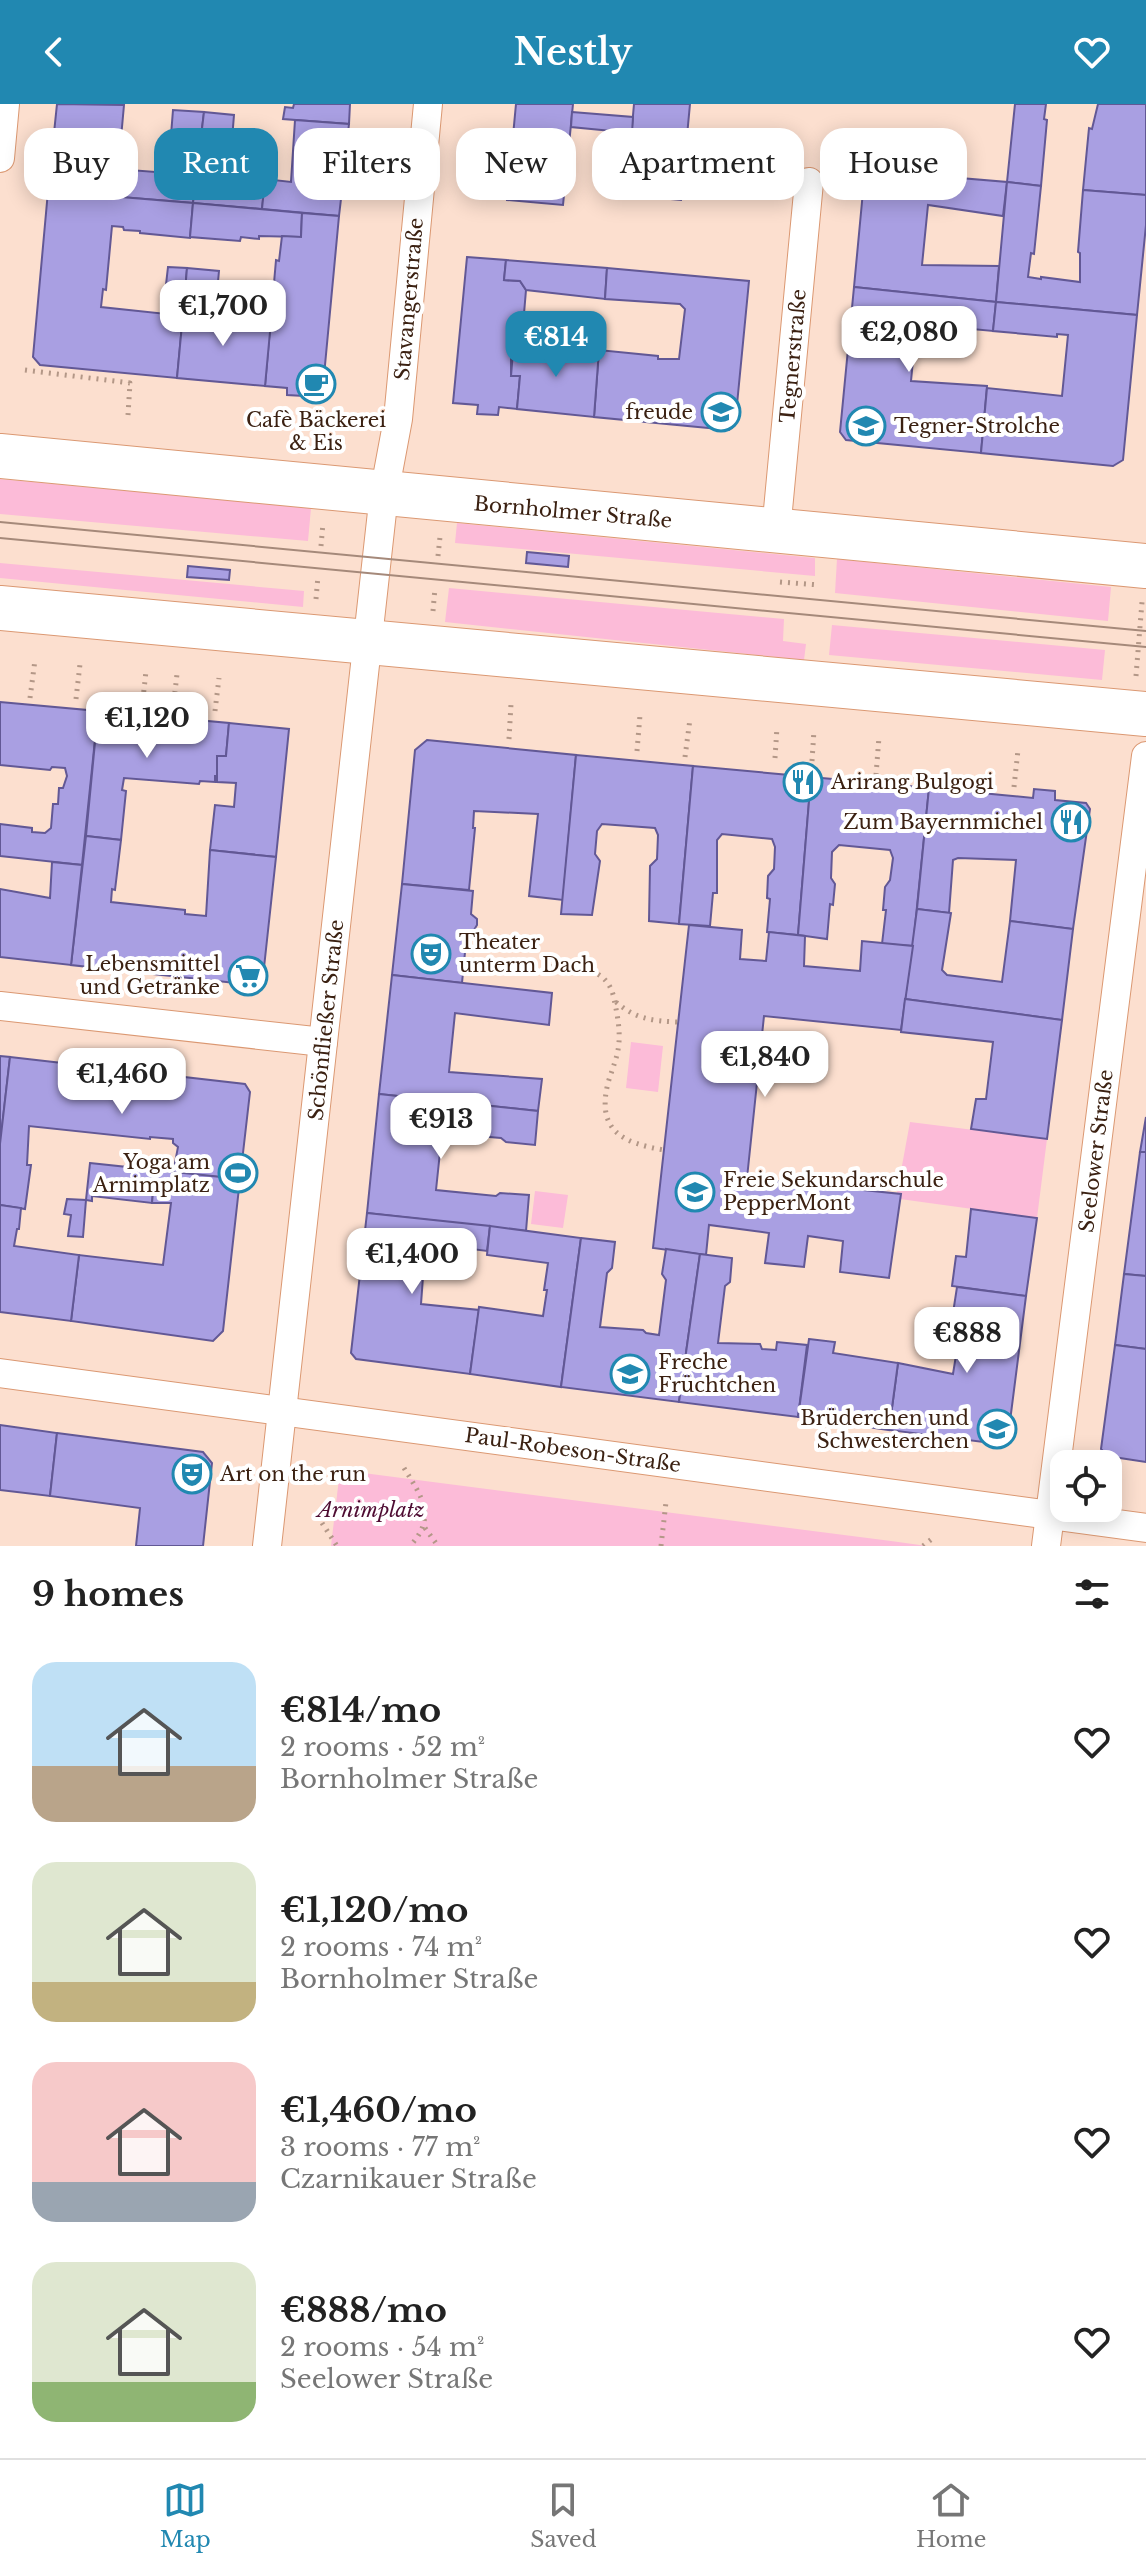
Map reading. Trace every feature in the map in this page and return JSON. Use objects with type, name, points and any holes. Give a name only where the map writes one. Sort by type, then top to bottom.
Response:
[{"type":"main road","name":"Bornholmer Straße","points":[[0,456],[1146,566]]},
{"type":"main road","points":[[0,608],[1140,713]]},
{"type":"street","points":[[0,158],[5,104]]},
{"type":"street","name":"Stavangerstraße","points":[[384,494],[398,419],[428,104]]},
{"type":"street","name":"Tegnerstraße","points":[[776,531],[809,182]]},
{"type":"street","name":"Schönfließer Straße","points":[[267,1546],[384,494]]},
{"type":"street","name":"Seelower Straße","points":[[1046,1546],[1146,756]]},
{"type":"street","points":[[0,1006],[323,1042]]},
{"type":"street","name":"Paul-Robeson-Straße","points":[[0,1373],[1146,1528]]},
{"type":"path","points":[[25,370],[130,383],[128,415]]},
{"type":"path","points":[[1140,713],[1146,566]]},
{"type":"path","points":[[314,611],[318,576]]},
{"type":"path","points":[[780,582],[819,585]]},
{"type":"path","points":[[432,623],[435,588]]},
{"type":"path","points":[[30,698],[35,660]]},
{"type":"path","points":[[76,699],[80,664]]},
{"type":"path","points":[[142,708],[146,671]]},
{"type":"path","points":[[173,709],[177,674]]},
{"type":"path","points":[[215,711],[219,678]]},
{"type":"path","points":[[509,739],[511,704]]},
{"type":"path","points":[[637,751],[640,715]]},
{"type":"path","points":[[685,757],[690,719]]},
{"type":"path","points":[[775,758],[777,727]]},
{"type":"path","points":[[812,761],[814,730]]},
{"type":"path","points":[[876,775],[879,737]]},
{"type":"path","points":[[1014,787],[1018,750]]},
{"type":"path","points":[[463,967],[596,972],[612,987],[620,1039],[605,1105],[609,1125],[620,1138],[639,1146],[664,1150]]},
{"type":"path","points":[[615,1002],[629,1013],[651,1021],[678,1022]]},
{"type":"path","points":[[404,1468],[420,1494],[426,1514],[425,1528],[410,1546]]},
{"type":"path","points":[[661,1546],[666,1502]]},
{"type":"path","points":[[322,1523],[337,1546]]},
{"type":"path","points":[[425,1528],[438,1546]]},
{"type":"path","points":[[923,1546],[933,1538]]},
{"type":"green space","points":[[0,479],[311,508],[308,541],[0,514]]},
{"type":"green space","points":[[457,523],[815,558],[815,576],[455,543]]},
{"type":"green space","points":[[837,559],[1111,587],[1108,621],[835,593]]},
{"type":"green space","points":[[0,563],[304,591],[303,607],[0,578]]},
{"type":"green space","points":[[449,588],[784,619],[783,641],[806,644],[804,660],[445,622]]},
{"type":"green space","points":[[832,625],[1105,650],[1102,680],[829,655]]},
{"type":"green space","points":[[631,1042],[663,1046],[658,1092],[626,1088]]},
{"type":"green space","points":[[910,1122],[1047,1139],[1037,1218],[900,1199],[901,1194],[897,1193]]},
{"type":"green space","points":[[535,1191],[568,1195],[563,1228],[531,1224]]},
{"type":"green space","name":"Arnimplatz","points":[[340,1470],[891,1541],[927,1546],[331,1546]]},
{"type":"building","points":[[57,104],[124,105],[122,128],[55,128]]},
{"type":"building","points":[[294,104],[350,104],[349,124],[283,119],[285,107],[293,108]]},
{"type":"building","points":[[516,104],[573,104],[571,128],[514,128]]},
{"type":"building","points":[[634,104],[690,104],[688,128],[632,128]]},
{"type":"building","points":[[1015,104],[1046,104],[1041,186],[1007,182]]},
{"type":"building","points":[[1098,104],[1146,104],[1146,195],[1083,190],[1089,128],[1092,129]]},
{"type":"building","points":[[173,110],[204,112],[202,128],[172,128]]},
{"type":"building","points":[[204,112],[234,115],[233,128],[202,128]]},
{"type":"building","points":[[572,112],[633,117],[632,128],[571,127]]},
{"type":"building","points":[[295,120],[349,124],[349,128],[294,128]]},
{"type":"building","points":[[294,136],[294,200],[341,200],[339,216],[262,209],[263,200],[278,200],[278,180],[291,182]]},
{"type":"building","points":[[138,171],[154,172],[154,200],[138,198]]},
{"type":"building","points":[[967,179],[1007,182],[1003,216],[928,205],[922,265],[999,266],[996,302],[854,287],[862,200],[967,200]]},
{"type":"building","points":[[1007,182],[1041,186],[1034,254],[1031,253],[1028,277],[1041,279],[1080,282],[1078,252],[1083,190],[1146,195],[1137,315],[996,302]]},
{"type":"building","points":[[138,198],[193,203],[190,238],[140,233],[112,226],[106,290],[103,289],[101,307],[166,314],[167,302],[184,303],[177,378],[40,365],[33,357],[47,200]]},
{"type":"building","points":[[157,200],[193,200],[193,203]]},
{"type":"building","points":[[193,200],[263,200],[262,209],[193,203]]},
{"type":"building","points":[[507,200],[563,200],[563,205]]},
{"type":"building","points":[[193,203],[302,213],[301,237],[241,237],[240,241],[190,237]]},
{"type":"building","points":[[302,213],[339,216],[322,397],[287,395],[287,388],[265,386],[276,260],[279,261],[282,236],[301,237]]},
{"type":"building","points":[[467,257],[506,260],[504,280],[520,281],[526,290],[522,337],[512,335],[511,346],[511,376],[520,376],[517,409],[499,407],[498,415],[477,414],[478,405],[453,403]]},
{"type":"building","points":[[506,260],[607,268],[605,299],[526,290],[520,281],[504,280]]},
{"type":"building","points":[[168,267],[187,268],[184,303],[164,302]]},
{"type":"building","points":[[187,268],[219,271],[216,303],[184,303]]},
{"type":"building","points":[[607,268],[749,281],[735,425],[729,430],[594,417],[599,350],[679,359],[685,309],[680,304],[605,299]]},
{"type":"building","points":[[854,287],[996,302],[993,331],[929,325],[929,321],[917,320],[911,381],[987,386],[981,453],[846,440],[840,432]]},
{"type":"building","points":[[996,302],[1137,315],[1123,460],[1113,466],[981,453],[987,388],[1062,396],[1068,335],[1057,334],[1057,337],[993,331]]},
{"type":"building","points":[[184,303],[202,304],[201,315],[271,321],[265,386],[177,378]]},
{"type":"building","points":[[533,344],[599,350],[594,417],[517,409],[520,376],[511,376],[513,352],[517,346]]},
{"type":"building","points":[[527,552],[569,556],[568,567],[526,563]]},
{"type":"building","points":[[188,566],[230,570],[229,580],[187,577]]},
{"type":"building","points":[[0,702],[98,711],[82,865],[0,856],[0,824],[32,828],[32,832],[45,833],[51,828],[53,804],[58,804],[59,788],[63,788],[67,776],[65,768],[52,767],[50,770],[0,765]]},
{"type":"building","points":[[98,711],[229,723],[226,756],[217,756],[218,776],[215,776],[215,782],[200,781],[199,784],[124,778],[122,790],[126,791],[121,840],[86,836]]},
{"type":"building","points":[[229,723],[289,729],[276,857],[210,850],[215,805],[234,807],[236,783],[217,782],[217,756],[226,756]]},
{"type":"building","points":[[427,740],[576,755],[563,900],[529,896],[538,814],[474,811],[469,890],[402,884],[415,750]]},
{"type":"building","points":[[576,755],[693,766],[679,924],[649,921],[650,866],[657,859],[658,835],[655,828],[602,824],[597,831],[595,854],[600,861],[592,915],[561,914]]},
{"type":"building","points":[[693,766],[811,777],[798,935],[767,932],[770,899],[767,898],[768,876],[774,869],[775,847],[772,839],[722,834],[717,840],[717,893],[713,893],[710,926],[679,924]]},
{"type":"building","points":[[811,777],[929,788],[913,946],[882,944],[885,887],[890,880],[893,858],[890,850],[839,845],[832,852],[831,878],[835,884],[827,939],[798,935]]},
{"type":"building","points":[[950,781],[972,783],[972,792],[1033,798],[1034,789],[1055,791],[1055,800],[1086,803],[1090,809],[1073,929],[1010,921],[1016,860],[953,860],[949,913],[917,909],[929,788],[949,790]]},
{"type":"building","points":[[86,836],[121,840],[111,902],[185,910],[185,914],[206,916],[210,850],[276,857],[262,986],[71,965]]},
{"type":"building","points":[[52,862],[82,865],[71,965],[0,957],[0,889],[50,898]]},
{"type":"building","points":[[402,884],[473,891],[471,914],[477,919],[477,925],[467,932],[462,983],[392,975]]},
{"type":"building","points":[[917,909],[951,913],[942,970],[947,975],[1002,982],[1010,921],[1073,929],[1062,1020],[905,999]]},
{"type":"building","points":[[689,925],[742,930],[740,959],[766,961],[769,932],[805,936],[804,966],[860,971],[862,941],[913,946],[901,1030],[764,1016],[747,1178],[901,1194],[889,1278],[840,1272],[843,1241],[808,1236],[804,1267],[765,1263],[769,1233],[709,1225],[706,1255],[653,1248]]},
{"type":"building","points":[[392,975],[552,993],[549,1025],[455,1013],[449,1072],[542,1079],[538,1111],[379,1094]]},
{"type":"building","points":[[905,999],[1062,1020],[1047,1139],[971,1129],[976,1099],[986,1099],[993,1042],[901,1032]]},
{"type":"building","points":[[0,1056],[10,1057],[0,1144]]},
{"type":"building","points":[[10,1057],[245,1084],[250,1092],[240,1179],[173,1173],[178,1147],[173,1139],[29,1126],[27,1165],[31,1165],[25,1209],[0,1205],[0,1144]]},
{"type":"building","points":[[379,1094],[538,1111],[535,1145],[506,1142],[501,1138],[442,1133],[436,1190],[496,1196],[500,1193],[529,1195],[526,1231],[367,1213]]},
{"type":"building","points":[[1146,1117],[1146,1152],[1140,1152]]},
{"type":"building","points":[[1140,1152],[1146,1152],[1146,1276],[1124,1274]]},
{"type":"building","points":[[90,1163],[155,1170],[152,1203],[92,1196],[92,1201],[86,1200]]},
{"type":"building","points":[[155,1170],[240,1179],[223,1331],[213,1341],[71,1321],[79,1255],[163,1265],[171,1203],[152,1203]]},
{"type":"building","points":[[67,1199],[86,1200],[83,1237],[68,1236],[71,1215],[64,1214]]},
{"type":"building","points":[[0,1205],[21,1208],[14,1246],[79,1255],[71,1321],[0,1312]]},
{"type":"building","points":[[971,1209],[1037,1218],[1026,1296],[952,1286],[956,1256],[966,1257]]},
{"type":"building","points":[[367,1213],[490,1226],[487,1251],[448,1246],[430,1248],[427,1278],[423,1277],[421,1304],[479,1310],[470,1374],[356,1359],[351,1353]]},
{"type":"building","points":[[490,1226],[581,1238],[561,1387],[470,1374],[479,1307],[543,1316],[547,1290],[544,1290],[548,1263],[487,1255]]},
{"type":"building","points":[[581,1238],[615,1242],[612,1268],[607,1273],[600,1327],[643,1330],[659,1335],[666,1280],[662,1274],[666,1249],[700,1254],[679,1402],[561,1387]]},
{"type":"building","points":[[700,1254],[732,1258],[718,1343],[760,1344],[762,1349],[776,1350],[777,1342],[807,1345],[798,1417],[679,1402]]},
{"type":"building","points":[[1124,1274],[1146,1276],[1146,1349],[1115,1345]]},
{"type":"building","points":[[957,1287],[1026,1296],[1008,1437],[999,1444],[889,1430],[898,1363],[953,1374],[957,1349],[953,1348],[959,1317],[953,1313]]},
{"type":"building","points":[[809,1339],[835,1342],[833,1353],[898,1363],[889,1430],[798,1417]]},
{"type":"building","points":[[1115,1345],[1146,1349],[1146,1462],[1122,1458],[1122,1450],[1101,1449]]},
{"type":"building","points":[[0,1425],[57,1433],[50,1496],[0,1490]]},
{"type":"building","points":[[57,1433],[203,1452],[212,1463],[203,1546],[136,1546],[140,1508],[50,1496]]},
{"type":"tram line","points":[[0,522],[1146,631]]},
{"type":"tram line","points":[[0,538],[1146,647]]},
{"type":"place","name":"Cafè Bäckerei & Eis","points":[[316,384]]},
{"type":"place","name":"freude","points":[[721,412]]},
{"type":"place","name":"Tegner-Strolche","points":[[866,426]]},
{"type":"place","name":"Arirang Bulgogi","points":[[803,782]]},
{"type":"place","name":"Zum Bayernmichel","points":[[1071,822]]},
{"type":"place","name":"Theater unterm Dach","points":[[431,954]]},
{"type":"place","name":"Lebensmittel und Getränke","points":[[248,976]]},
{"type":"place","name":"Yoga am Arnimplatz","points":[[238,1173]]},
{"type":"place","name":"Freie Sekundarschule PepperMont","points":[[695,1192]]},
{"type":"place","name":"Freche Früchtchen","points":[[630,1374]]},
{"type":"place","name":"Brüderchen und Schwesterchen","points":[[997,1429]]},
{"type":"place","name":"Art on the run","points":[[192,1474]]}]
